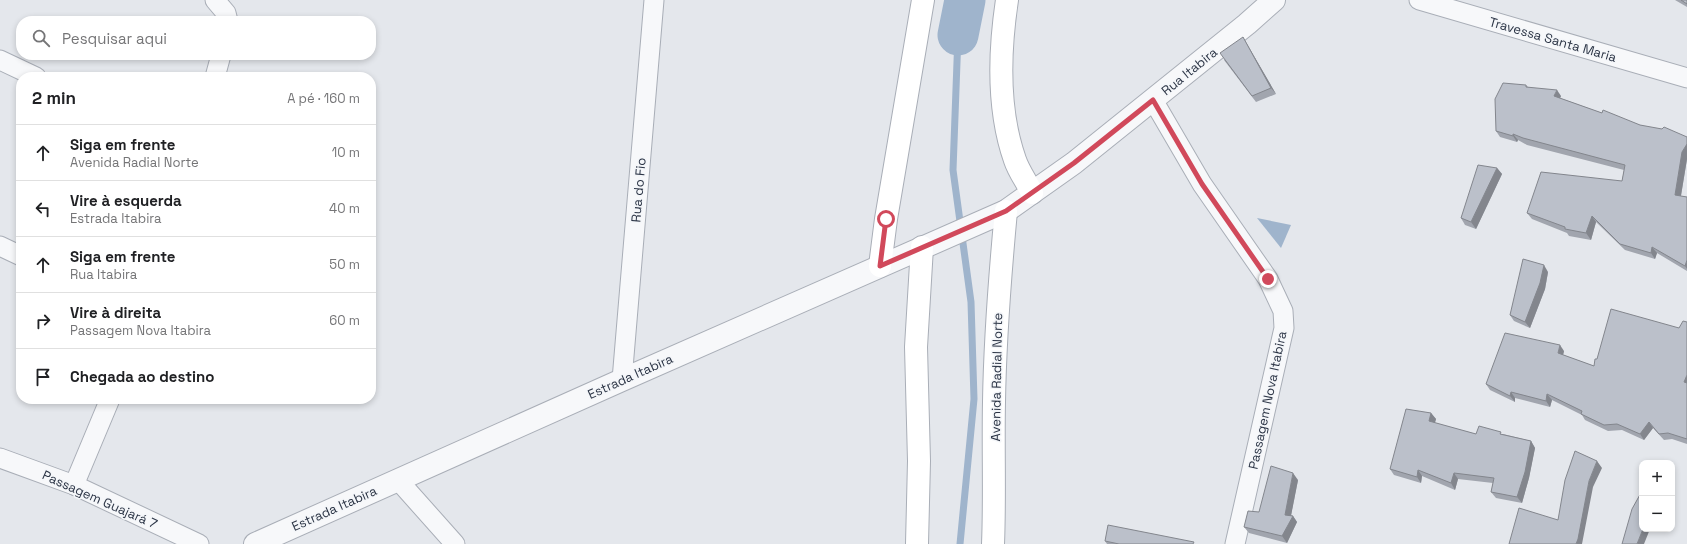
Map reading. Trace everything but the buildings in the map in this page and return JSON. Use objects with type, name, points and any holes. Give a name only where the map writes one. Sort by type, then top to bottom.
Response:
[{"type":"main road","points":[[880,266],[886,219],[923,0]]},
{"type":"main road","points":[[1007,0],[1002,36],[1002,110],[1016,161],[1032,193]]},
{"type":"main road","name":"Avenida Radial Norte","points":[[994,544],[995,372],[998,305],[1006,211]]},
{"type":"main road","points":[[917,544],[919,461],[916,346],[922,248]]},
{"type":"street","points":[[214,0],[226,13],[227,16]]},
{"type":"street","name":"Rua do Fio","points":[[622,380],[654,0]]},
{"type":"street","name":"Rua Itabira","points":[[1006,211],[1074,163],[1247,24],[1274,0]]},
{"type":"street","name":"Travessa Santa Maria","points":[[1419,0],[1687,78]]},
{"type":"street","points":[[0,60],[25,72]]},
{"type":"street","points":[[216,72],[220,60]]},
{"type":"street","name":"Passagem Nova Itabira","points":[[1153,100],[1202,184],[1268,279],[1283,311],[1284,328],[1235,544]]},
{"type":"street","name":"Estrada Itabira","points":[[255,544],[1006,211]]},
{"type":"street","points":[[0,246],[16,254]]},
{"type":"street","points":[[74,485],[108,404]]},
{"type":"street","name":"Passagem Guajará 7","points":[[0,458],[74,485],[199,544]]},
{"type":"street","points":[[398,480],[455,544]]},
{"type":"water","points":[[1257,218],[1291,225],[1281,248]]},
{"type":"waterway","points":[[958,35],[965,0]]},
{"type":"waterway","points":[[958,35],[953,170],[971,302],[974,399],[960,544]]},
{"type":"route","points":[[886,219],[880,266],[1006,211],[1074,163],[1153,100],[1202,184],[1268,279]]}]
